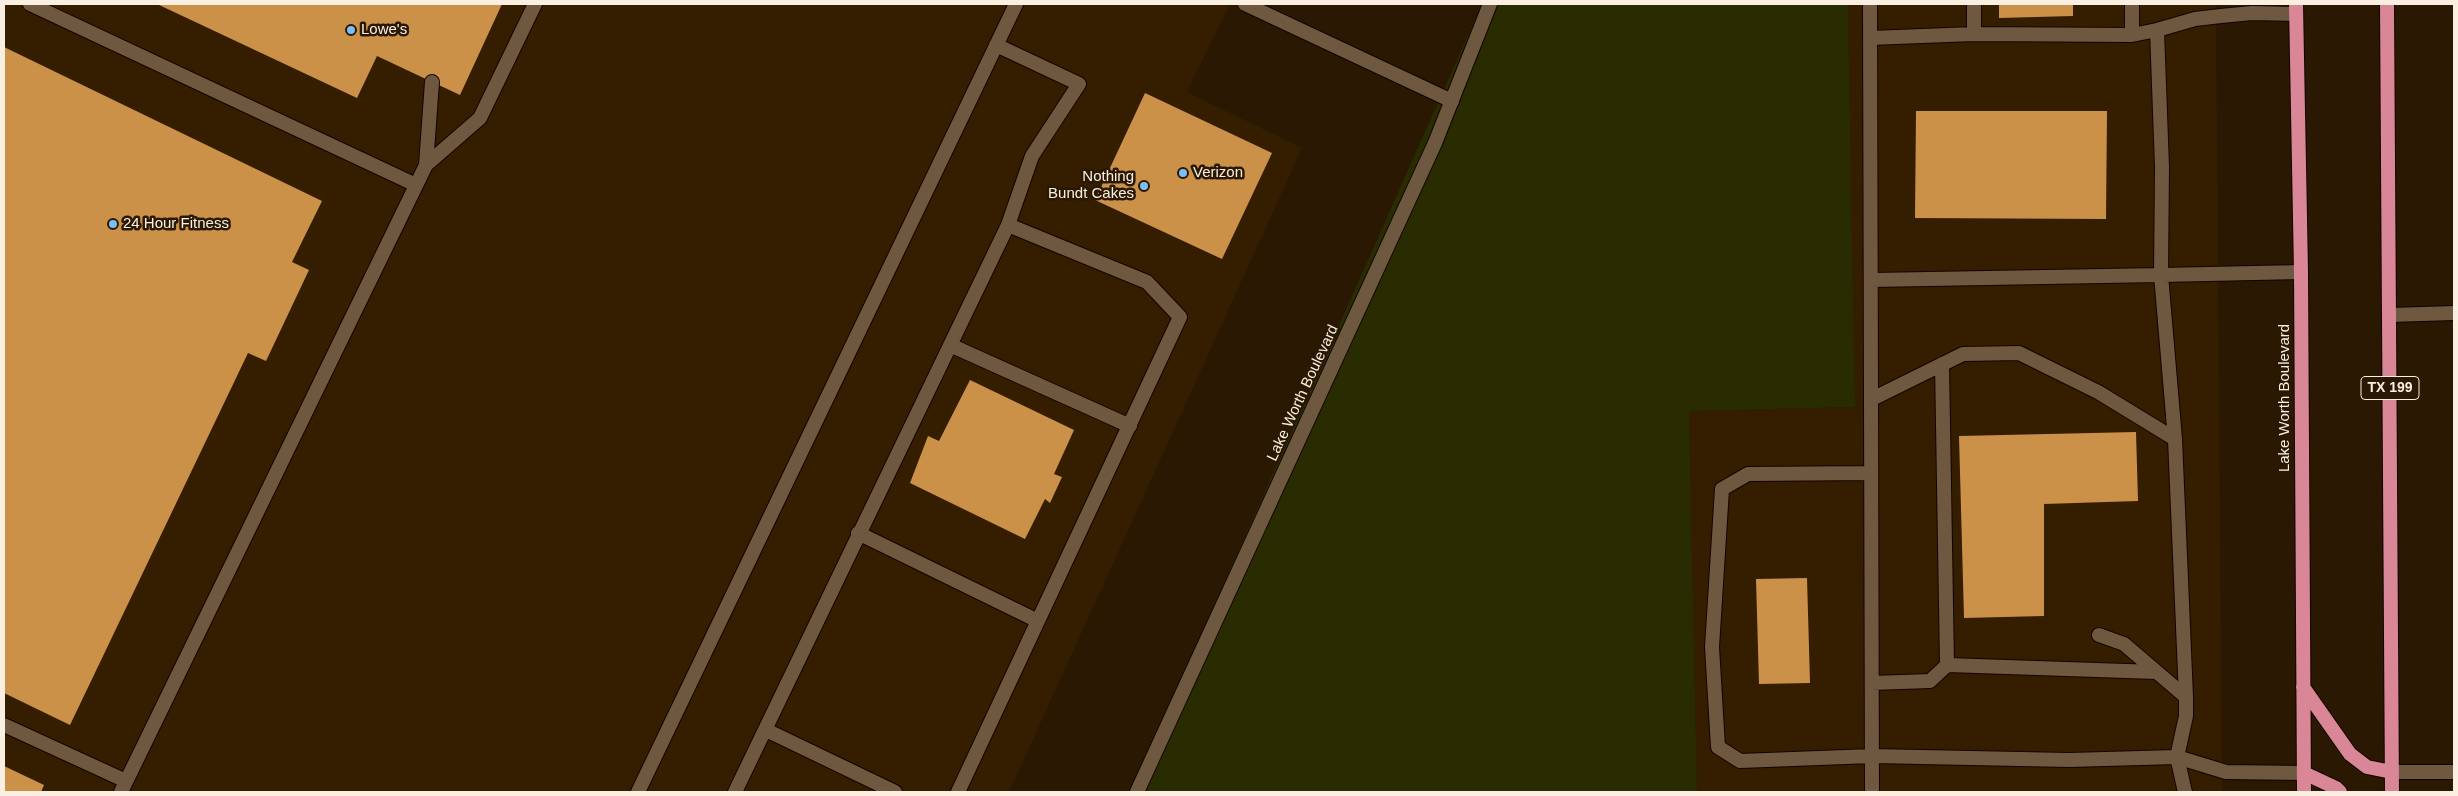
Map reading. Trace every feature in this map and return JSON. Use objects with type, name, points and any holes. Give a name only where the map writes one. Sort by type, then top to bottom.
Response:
[{"type":"highway","name":"TX 199","points":[[2387,4],[2392,792]]},
{"type":"highway","name":"Lake Worth Boulevard","points":[[2296,9],[2301,272],[2304,792]]},
{"type":"highway","points":[[2303,687],[2350,754],[2367,767],[2392,772]]},
{"type":"highway","points":[[2304,773],[2340,792]]},
{"type":"main road","points":[[30,4],[416,185]]},
{"type":"main road","points":[[4,725],[123,787],[426,165],[480,118],[535,4]]},
{"type":"main road","points":[[638,792],[1016,4]]},
{"type":"main road","points":[[1246,4],[1452,101]]},
{"type":"main road","name":"Lake Worth Boulevard","points":[[1137,792],[1435,143],[1490,4]]},
{"type":"main road","points":[[1870,4],[1872,792]]},
{"type":"main road","points":[[1974,4],[1974,34]]},
{"type":"main road","points":[[2132,4],[2132,36]]},
{"type":"main road","points":[[1870,38],[1974,34],[2132,36],[2203,18],[2296,9]]},
{"type":"main road","points":[[2157,30],[2162,167],[2161,275],[2175,439],[2186,698],[2186,716],[2177,757],[2185,792]]},
{"type":"main road","points":[[735,792],[1008,224],[1032,156],[1079,84],[996,45]]},
{"type":"main road","points":[[426,165],[432,82]]},
{"type":"main road","points":[[958,792],[1180,317],[1147,282],[1008,224]]},
{"type":"main road","points":[[1871,280],[2301,272]]},
{"type":"main road","points":[[2390,315],[2454,313]]},
{"type":"main road","points":[[950,345],[1130,426]]},
{"type":"main road","points":[[1872,399],[1963,354],[2019,353],[2098,392],[2175,439]]},
{"type":"main road","points":[[1942,364],[1948,665]]},
{"type":"main road","points":[[1871,472],[1748,474],[1722,489],[1712,647],[1718,747],[1740,762],[1872,756],[2069,760],[2177,757],[2226,772],[2304,773]]},
{"type":"main road","points":[[858,533],[1038,620]]},
{"type":"main road","points":[[2099,635],[2124,644],[2186,698]]},
{"type":"main road","points":[[1872,683],[1930,681],[1948,665],[2156,672]]},
{"type":"main road","points":[[766,730],[895,792]]},
{"type":"main road","points":[[2392,772],[2454,772]]},
{"type":"shaded area","points":[[4,4],[1230,4],[1187,92],[1302,148],[1009,792],[4,792]]},
{"type":"shaded area","points":[[1848,4],[2216,4],[2222,792],[1697,792],[1689,411],[1855,407]]},
{"type":"green space","points":[[1482,4],[1848,4],[1855,407],[1689,411],[1697,792],[1131,792]]},
{"type":"building","name":"Lowe's","points":[[157,4],[502,4],[460,95],[377,56],[357,98]]},
{"type":"building","points":[[1999,4],[2073,4],[2073,16],[1999,18]]},
{"type":"building","points":[[4,47],[322,201],[292,262],[309,270],[266,361],[248,353],[70,725],[4,693]]},
{"type":"building","points":[[1145,93],[1272,153],[1222,259],[1095,200]]},
{"type":"building","points":[[1916,111],[2107,111],[2106,219],[1915,218]]},
{"type":"building","points":[[970,380],[1074,430],[1054,474],[1062,477],[1050,503],[1045,499],[1025,539],[910,483],[928,436],[939,441]]},
{"type":"building","points":[[2136,432],[2138,501],[2044,504],[2044,616],[1964,618],[1959,436]]},
{"type":"building","points":[[1807,578],[1810,683],[1759,684],[1756,579]]},
{"type":"building","points":[[4,766],[44,785],[41,792],[4,792]]},
{"type":"place","name":"Lowe's","points":[[351,30]]},
{"type":"place","name":"Verizon","points":[[1183,173]]},
{"type":"place","name":"Nothing Bundt Cakes","points":[[1144,186]]},
{"type":"place","name":"24 Hour Fitness","points":[[113,224]]}]
